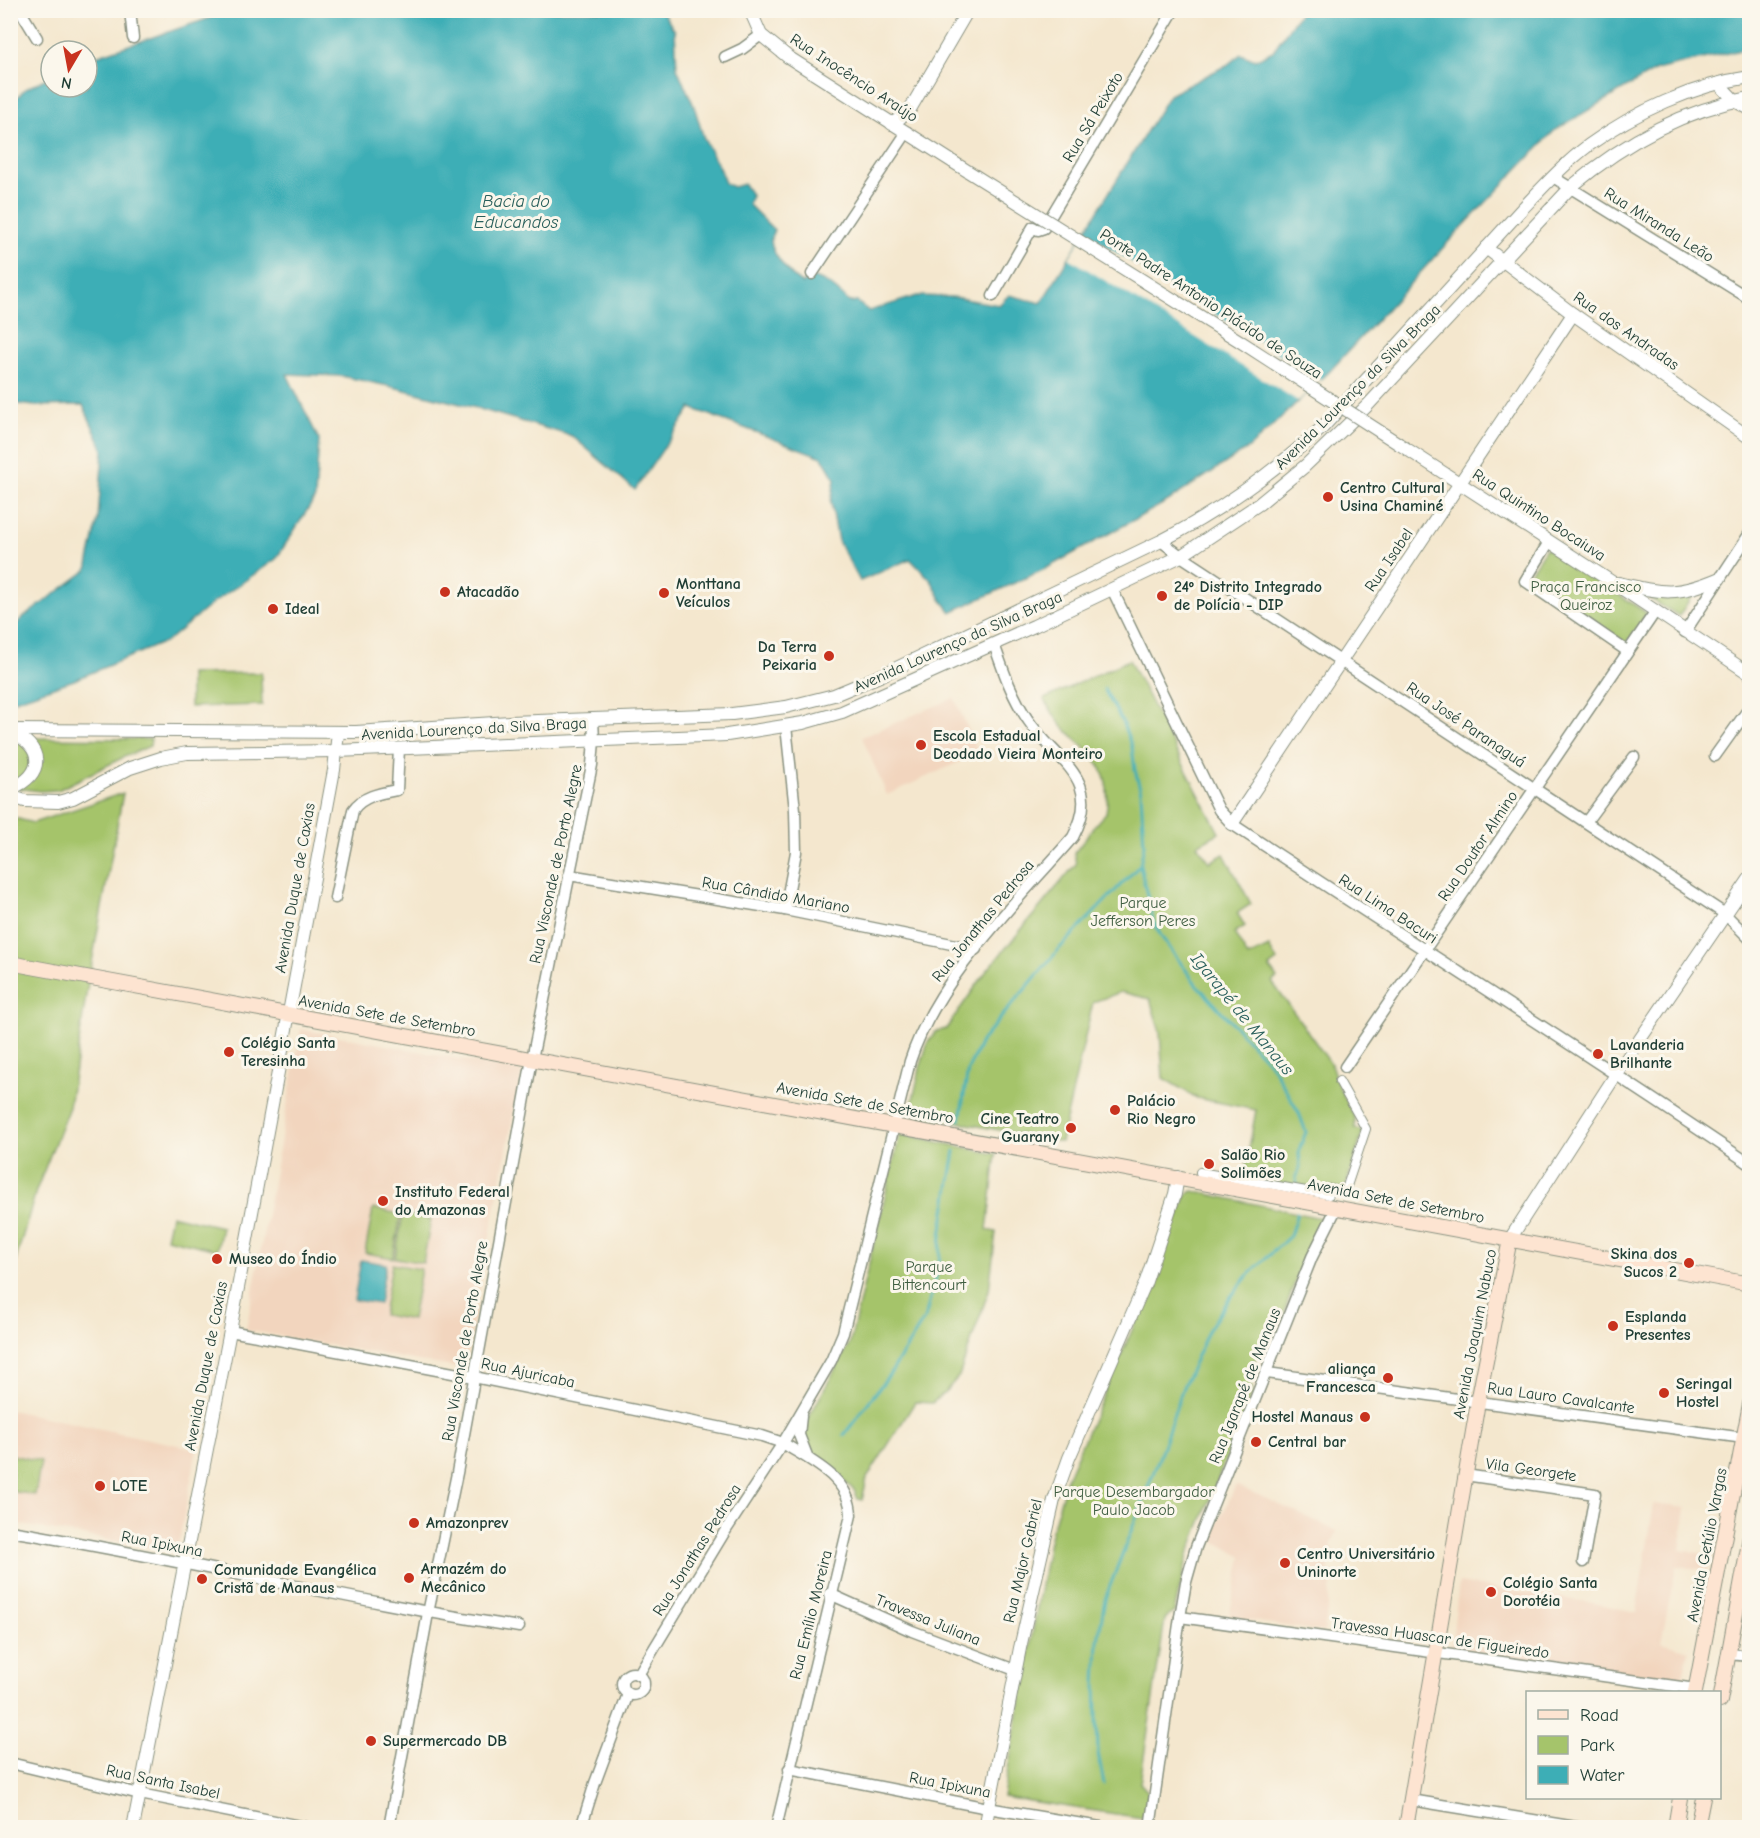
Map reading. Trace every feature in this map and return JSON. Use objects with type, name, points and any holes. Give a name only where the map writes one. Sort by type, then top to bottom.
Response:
[{"type":"main road","name":"Avenida Sete de Setembro","points":[[10,963],[1749,1284]]},
{"type":"main road","name":"Avenida Joaquim Nabuco","points":[[1406,1827],[1465,1475],[1510,1239]]},
{"type":"main road","name":"Avenida Getúlio Vargas","points":[[1696,1691],[1749,1404]]},
{"type":"main road","points":[[1721,1691],[1749,1538]]},
{"type":"main road","points":[[1675,1827],[1680,1799]]},
{"type":"main road","points":[[1697,1827],[1702,1799]]},
{"type":"street","points":[[20,10],[36,38]]},
{"type":"street","points":[[130,10],[133,38]]},
{"type":"street","name":"Rua Inocêncio Araújo","points":[[750,10],[761,35],[788,57],[1066,231]]},
{"type":"street","points":[[892,124],[909,111],[968,10]]},
{"type":"street","name":"Rua Sá Peixoto","points":[[993,296],[1033,227],[1038,230],[1044,228],[1174,10]]},
{"type":"street","points":[[725,57],[742,49],[761,35]]},
{"type":"street","name":"Avenida Lourenço da Silva Braga","points":[[10,731],[339,732],[713,715],[786,707],[834,695],[882,675],[1161,541],[1226,505],[1273,470],[1314,435],[1363,385],[1485,248],[1553,177],[1588,146],[1620,125],[1679,97],[1749,77]]},
{"type":"street","points":[[1719,84],[1735,100],[1749,108]]},
{"type":"street","name":"Avenida Lourenço da Silva Braga","points":[[10,796],[25,801],[58,802],[73,798],[130,768],[160,758],[187,753],[337,751],[714,735],[786,726],[842,712],[1034,626],[1182,556],[1259,504],[1305,466],[1367,406],[1571,188],[1600,162],[1661,127],[1692,114],[1735,100],[1749,98]]},
{"type":"street","points":[[812,274],[907,132],[909,111]]},
{"type":"street","name":"Rua Miranda Leão","points":[[1553,177],[1749,299]]},
{"type":"street","name":"Ponte Padre Antonio Plácido de Souza","points":[[1066,231],[1399,444]]},
{"type":"street","name":"Rua dos Andradas","points":[[1485,248],[1573,314],[1749,438]]},
{"type":"street","name":"Rua Isabel","points":[[1232,824],[1573,314]]},
{"type":"street","name":"Rua Quintino Bocaiuva","points":[[1399,444],[1749,674]]},
{"type":"street","points":[[1684,632],[1749,533]]},
{"type":"street","name":"Rua José Paranaguá","points":[[1161,541],[1725,914],[1749,939]]},
{"type":"street","points":[[1549,542],[1525,581],[1627,651]]},
{"type":"street","points":[[1612,582],[1674,593],[1720,578]]},
{"type":"street","name":"Rua Lima Bacuri","points":[[1112,589],[1219,810],[1232,824],[1424,951],[1617,1073],[1749,1164]]},
{"type":"street","points":[[1023,607],[1034,626]]},
{"type":"street","name":"Rua Doutor Almino","points":[[1345,1067],[1655,612]]},
{"type":"street","name":"Rua Jonathas Pedrosa","points":[[638,1675],[724,1533],[784,1442],[831,1361],[843,1333],[910,1060],[923,1027],[942,995],[976,949],[1073,837],[1080,824],[1083,810],[1080,783],[1063,759],[1026,719],[994,644]]},
{"type":"street","points":[[1715,756],[1749,707]]},
{"type":"street","points":[[713,715],[714,735]]},
{"type":"street","name":"Rua Visconde de Porto Alegre","points":[[389,1827],[531,1059],[592,765],[594,719]]},
{"type":"street","points":[[785,910],[796,852],[786,726]]},
{"type":"street","points":[[10,731],[28,743],[35,750],[37,757],[34,770],[28,779],[10,789]]},
{"type":"street","name":"Avenida Duque de Caxias","points":[[133,1827],[230,1331],[339,732]]},
{"type":"street","points":[[335,898],[353,810],[367,798],[397,790],[399,748]]},
{"type":"street","points":[[1586,822],[1634,757]]},
{"type":"street","name":"Rua Cândido Mariano","points":[[569,875],[785,910],[976,949]]},
{"type":"street","name":"Avenida Joaquim Nabuco","points":[[1510,1239],[1617,1073],[1749,878]]},
{"type":"street","points":[[1200,1172],[1329,1195],[1331,1189],[1345,1192],[1366,1129],[1340,1080]]},
{"type":"street","name":"Rua Major Gabriel","points":[[985,1827],[1034,1579],[1061,1478],[1145,1284],[1175,1194],[1178,1177]]},
{"type":"street","name":"Rua Igarapé de Manaus","points":[[1150,1827],[1180,1617],[1186,1582],[1196,1547],[1312,1257],[1337,1207]]},
{"type":"street","name":"Rua Ajuricaba","points":[[230,1331],[474,1377],[784,1442]]},
{"type":"street","name":"Rua Lauro Cavalcante","points":[[1267,1372],[1744,1438]]},
{"type":"street","name":"Rua Jonathas Pedrosa","points":[[803,1410],[799,1423],[799,1436],[809,1460]]},
{"type":"street","name":"Rua Emílio Moreira","points":[[776,1827],[830,1594],[849,1526],[851,1503],[837,1480],[784,1442]]},
{"type":"street","name":"Vila Georgete","points":[[1465,1475],[1595,1494],[1583,1562]]},
{"type":"street","name":"Rua Ipixuna","points":[[10,1532],[185,1563],[428,1613],[519,1627]]},
{"type":"street","name":"Travessa Juliana","points":[[830,1594],[912,1631],[1015,1670]]},
{"type":"street","name":"Travessa Huascar de Figueiredo","points":[[1180,1617],[1696,1691]]},
{"type":"street","points":[[1728,1654],[1749,1656]]},
{"type":"street","points":[[632,1673],[638,1675],[643,1680],[643,1688],[635,1695],[628,1694],[623,1689],[623,1679],[632,1673]]},
{"type":"street","points":[[581,1827],[628,1694]]},
{"type":"street","name":"Rua Santa Isabel","points":[[10,1763],[140,1794],[310,1827]]},
{"type":"street","name":"Rua Ipixuna","points":[[789,1769],[1076,1825],[1106,1827]]},
{"type":"street","points":[[1411,1800],[1582,1827]]},
{"type":"shaded area","name":"Escola Estadual Deodado Vieira Monteiro","points":[[954,698],[979,753],[887,795],[862,737]]},
{"type":"shaded area","name":"Instituto Federal do Amazonas","points":[[301,1029],[522,1071],[464,1369],[246,1330]]},
{"type":"shaded area","name":"LOTE","points":[[10,1410],[197,1449],[177,1552],[11,1523]]},
{"type":"shaded area","name":"Centro Universitário Uninorte","points":[[1236,1485],[1337,1531],[1331,1546],[1334,1554],[1328,1569],[1332,1578],[1324,1632],[1229,1617],[1242,1557],[1211,1539]]},
{"type":"shaded area","name":"Colégio Santa Dorotéia","points":[[1654,1504],[1686,1508],[1680,1550],[1710,1555],[1708,1570],[1676,1566],[1661,1642],[1689,1650],[1682,1681],[1451,1648],[1459,1583],[1588,1602],[1636,1612]]},
{"type":"green space","name":"Praça Francisco Queiroz","points":[[1546,548],[1647,613],[1626,645],[1525,580]]},
{"type":"green space","points":[[1695,591],[1679,616],[1647,597],[1684,597]]},
{"type":"green space","name":"Parque Jefferson Peres","points":[[1129,660],[1219,833],[1197,845],[1210,862],[1224,854],[1251,904],[1237,913],[1245,926],[1234,933],[1248,957],[1269,947],[1277,961],[1269,967],[1277,978],[1272,982],[1331,1064],[1338,1085],[1355,1118],[1355,1128],[1363,1131],[1345,1189],[1328,1186],[1327,1192],[1244,1176],[1256,1110],[1197,1098],[1163,1078],[1160,1032],[1150,999],[1121,992],[1093,1002],[1061,1142],[910,1113],[928,1042],[935,1032],[946,1029],[985,973],[1076,864],[1074,853],[1106,813],[1108,797],[1106,784],[1098,763],[1059,723],[1044,699]]},
{"type":"green space","points":[[261,673],[262,705],[190,707],[190,674]]},
{"type":"green space","points":[[16,738],[151,739],[150,746],[58,790],[40,791],[11,785],[11,740]]},
{"type":"green space","points":[[123,793],[87,989],[69,1107],[36,1191],[11,1276],[11,817],[33,823]]},
{"type":"green space","name":"Parque Bittencourt","points":[[900,1134],[996,1154],[987,1230],[996,1232],[989,1290],[959,1376],[932,1403],[915,1402],[867,1478],[862,1500],[858,1499],[854,1490],[811,1453],[802,1430],[850,1342]]},
{"type":"green space","name":"Parque Desembargador Paulo Jacob","points":[[1193,1191],[1321,1218],[1303,1259],[1276,1336],[1262,1340],[1248,1379],[1253,1390],[1188,1555],[1174,1612],[1165,1619],[1140,1783],[1149,1793],[1146,1813],[1142,1818],[1003,1797],[1049,1541],[1067,1478],[1155,1278],[1187,1194]]},
{"type":"green space","points":[[373,1209],[401,1214],[393,1258],[365,1253]]},
{"type":"green space","points":[[403,1214],[431,1219],[423,1263],[395,1258]]},
{"type":"green space","points":[[171,1215],[222,1227],[217,1250],[166,1238]]},
{"type":"green space","points":[[392,1264],[421,1269],[412,1320],[383,1315]]},
{"type":"green space","points":[[11,1455],[41,1461],[35,1495],[11,1491]]},
{"type":"water","name":"Bacia do Educandos","points":[[231,11],[662,11],[675,31],[677,68],[694,106],[704,139],[725,183],[733,187],[744,184],[752,196],[748,204],[774,230],[771,240],[774,252],[793,277],[803,284],[809,277],[820,280],[836,289],[849,302],[857,302],[869,311],[917,296],[953,297],[999,305],[1009,295],[1041,303],[1169,95],[1227,65],[1241,54],[1255,60],[1273,51],[1301,11],[1749,11],[1749,48],[1656,70],[1555,130],[1330,371],[1250,447],[1168,501],[1045,569],[951,612],[931,580],[910,559],[860,581],[838,541],[831,502],[835,479],[822,457],[691,408],[635,490],[572,436],[393,387],[341,376],[287,374],[319,440],[315,498],[276,559],[213,603],[167,641],[74,680],[15,700],[11,699],[11,631],[21,619],[87,570],[98,519],[103,450],[83,405],[35,406],[11,403],[10,105],[25,89],[39,82],[39,99],[99,99],[99,55]]},
{"type":"water","points":[[361,1260],[386,1264],[379,1304],[354,1300]]},
{"type":"pier","points":[[1085,233],[1321,380],[1298,401],[1069,258]]},
{"type":"waterway","name":"Igarapé de Manaus","points":[[1104,689],[1122,721],[1132,747],[1141,792],[1144,845],[1140,865],[1153,921],[1161,936],[1196,984],[1272,1066],[1299,1113],[1306,1132],[1299,1150],[1300,1168],[1296,1178],[1297,1186]]},
{"type":"waterway","points":[[960,1120],[968,1069],[982,1040],[1060,948],[1140,865]]},
{"type":"waterway","points":[[844,1435],[892,1371],[925,1318],[939,1265],[941,1235],[955,1151]]},
{"type":"waterway","name":"Igarapé de Manaus","points":[[1104,1784],[1098,1753],[1096,1685],[1098,1640],[1105,1599],[1158,1461],[1183,1387],[1209,1329],[1249,1274],[1290,1236],[1297,1213]]},
{"type":"place","name":"Centro Cultural Usina Chaminé","points":[[1328,497]]},
{"type":"place","name":"Atacadão","points":[[445,592]]},
{"type":"place","name":"Monttana Veículos","points":[[664,593]]},
{"type":"place","name":"24º Distrito Integrado de Polícia - DIP","points":[[1162,596]]},
{"type":"place","name":"Ideal","points":[[273,609]]},
{"type":"place","name":"Da Terra Peixaria","points":[[829,656]]},
{"type":"place","name":"Escola Estadual Deodado Vieira Monteiro","points":[[921,745]]},
{"type":"place","name":"Colégio Santa Teresinha","points":[[229,1052]]},
{"type":"place","name":"Lavanderia Brilhante","points":[[1598,1054]]},
{"type":"place","name":"Palácio Rio Negro","points":[[1115,1110]]},
{"type":"place","name":"Cine Teatro Guarany","points":[[1071,1128]]},
{"type":"place","name":"Salão Rio Solimões","points":[[1209,1164]]},
{"type":"place","name":"Instituto Federal do Amazonas","points":[[383,1201]]},
{"type":"place","name":"Museo do Índio","points":[[217,1259]]},
{"type":"place","name":"Skina dos Sucos 2","points":[[1689,1263]]},
{"type":"place","name":"Esplanda Presentes","points":[[1613,1326]]},
{"type":"place","name":"aliança Francesca","points":[[1388,1378]]},
{"type":"place","name":"Seringal Hostel","points":[[1664,1393]]},
{"type":"place","name":"Hostel Manaus","points":[[1365,1417]]},
{"type":"place","name":"Central bar","points":[[1256,1442]]},
{"type":"place","name":"LOTE","points":[[100,1486]]},
{"type":"place","name":"Amazonprev","points":[[414,1523]]},
{"type":"place","name":"Centro Universitário Uninorte","points":[[1285,1563]]},
{"type":"place","name":"Armazém do Mecânico","points":[[409,1578]]},
{"type":"place","name":"Comunidade Evangélica Cristã de Manaus","points":[[202,1579]]},
{"type":"place","name":"Colégio Santa Dorotéia","points":[[1491,1592]]},
{"type":"place","name":"Supermercado DB","points":[[371,1741]]}]
